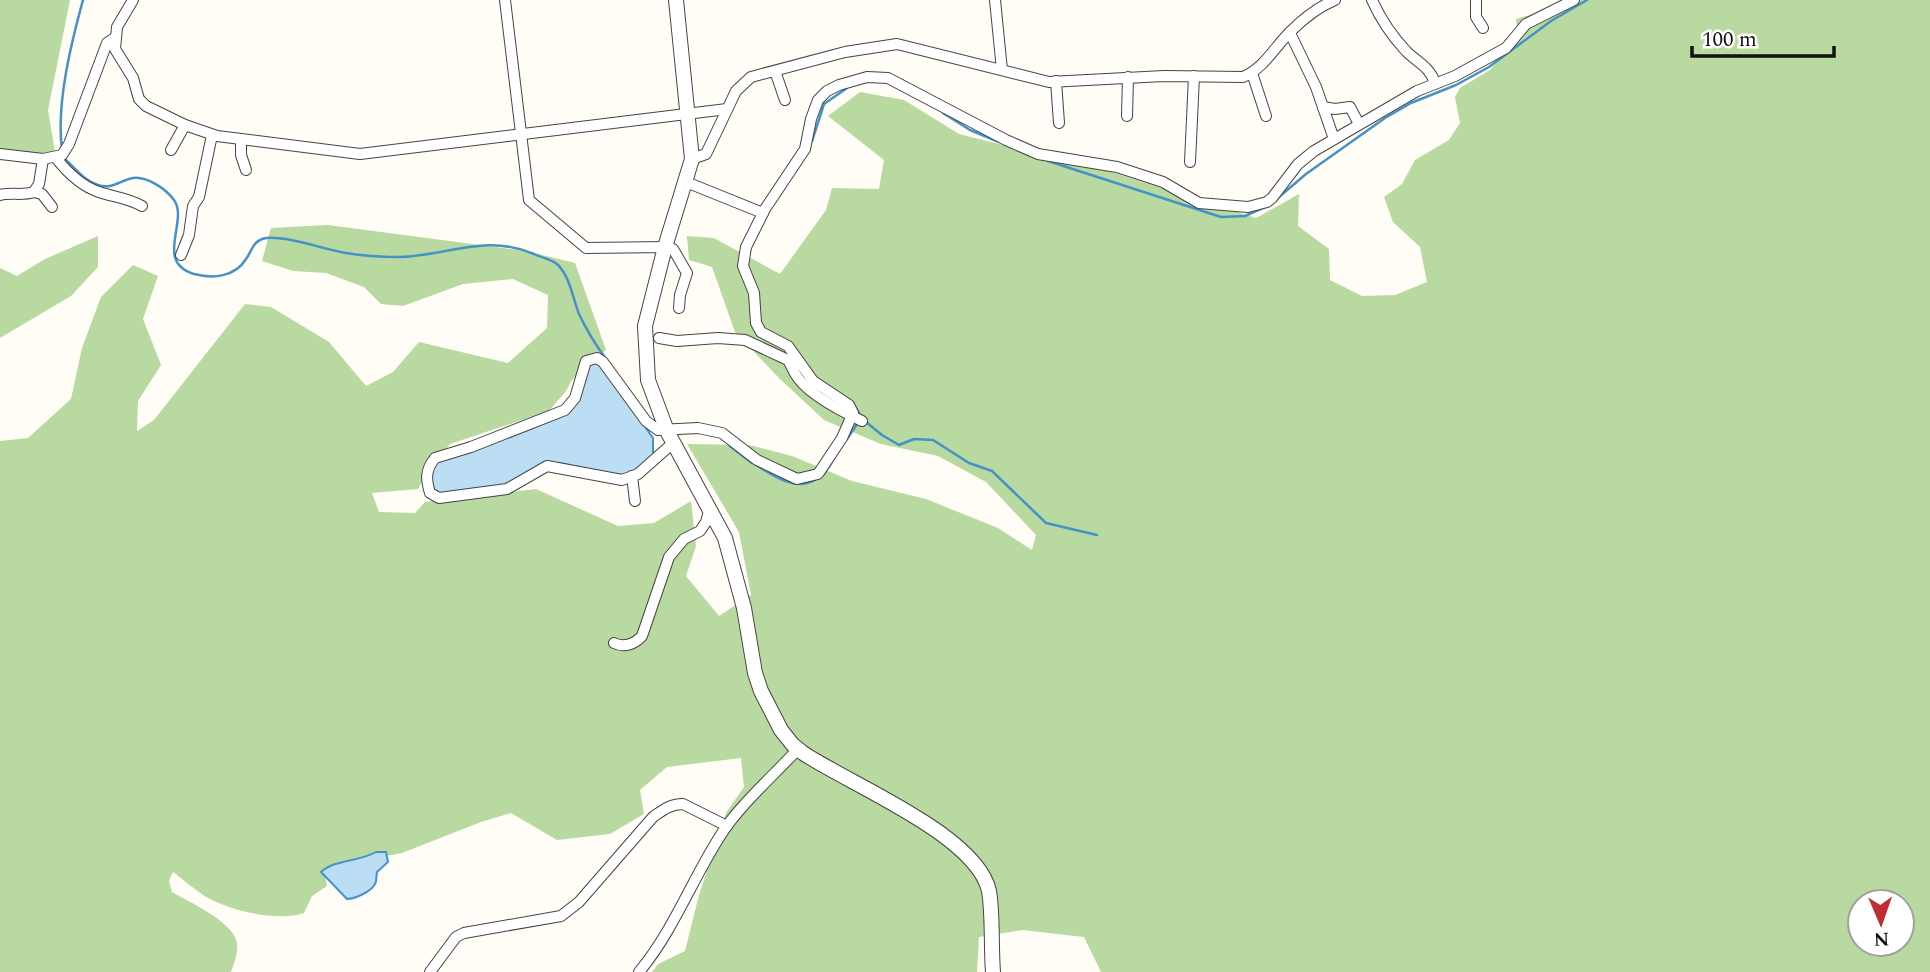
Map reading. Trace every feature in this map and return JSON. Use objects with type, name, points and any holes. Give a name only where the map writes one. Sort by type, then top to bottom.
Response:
[{"type":"street","points":[[133,0],[117,27],[115,49],[133,78],[139,99],[146,106],[212,135],[360,154],[727,109]]},
{"type":"street","points":[[505,0],[528,200],[580,245],[592,249],[673,249],[687,273],[679,308]]},
{"type":"street","points":[[676,0],[692,159],[665,247],[645,326],[648,380],[670,437],[725,538],[744,608],[755,673],[773,717],[798,749],[929,825],[973,863],[989,891],[993,972]]},
{"type":"street","points":[[995,0],[1002,70]]},
{"type":"street","points":[[1372,0],[1382,23],[1412,57],[1433,74],[1435,83]]},
{"type":"street","points":[[1476,0],[1476,17],[1483,28]]},
{"type":"street","points":[[858,419],[849,405],[813,381],[788,346],[761,332],[757,323],[754,293],[743,266],[746,247],[763,213],[805,149],[818,100],[827,91],[867,77],[888,78],[1038,154],[1117,167],[1163,182],[1199,203],[1248,207],[1267,202],[1306,156],[1418,91],[1455,76],[1506,47],[1527,24],[1574,0]]},
{"type":"street","points":[[692,159],[706,154],[727,109],[742,84],[751,77],[845,52],[897,44],[1049,82],[1194,76],[1243,77],[1266,61],[1290,33],[1328,1]]},
{"type":"street","points":[[1290,33],[1323,107],[1334,139]]},
{"type":"street","points":[[0,154],[43,159],[62,155],[69,144],[103,51],[107,43],[116,37]]},
{"type":"street","points":[[775,71],[785,100]]},
{"type":"street","points":[[1252,73],[1266,116]]},
{"type":"street","points":[[1190,162],[1194,76]]},
{"type":"street","points":[[1127,116],[1128,78]]},
{"type":"street","points":[[1056,81],[1059,123]]},
{"type":"street","points":[[1323,107],[1350,107],[1359,124]]},
{"type":"street","points":[[171,150],[185,125]]},
{"type":"street","points":[[181,255],[189,235],[193,206],[199,197],[212,135]]},
{"type":"street","points":[[241,140],[241,155],[246,170]]},
{"type":"street","points":[[56,158],[81,183],[97,192],[128,199],[142,206]]},
{"type":"street","points":[[34,192],[39,184],[43,159]]},
{"type":"street","points":[[686,182],[763,213]]},
{"type":"street","points":[[0,195],[34,192],[42,194],[52,207]]},
{"type":"street","points":[[659,338],[677,341],[718,338],[750,341],[788,360],[795,375],[811,391],[858,419]]},
{"type":"street","points":[[670,437],[646,421],[603,362],[591,358],[583,367],[575,398],[565,410],[471,447],[435,458],[429,464],[426,474],[430,493],[439,498],[507,489],[547,466],[610,480],[622,480],[638,474],[678,428],[708,429],[722,433],[757,460],[791,477],[805,479],[818,474],[858,419]]},
{"type":"street","points":[[632,476],[635,501]]},
{"type":"street","points":[[614,643],[619,646],[629,645],[642,636],[669,556],[684,539],[700,531],[709,511]]},
{"type":"street","points":[[639,972],[659,948],[706,858],[727,826],[798,749]]},
{"type":"street","points":[[430,972],[456,937],[464,933],[547,920],[568,911],[664,808],[683,804],[727,826]]},
{"type":"green space","points":[[0,0],[70,0],[48,110],[56,158],[0,152]]},
{"type":"green space","points":[[1573,0],[1930,0],[1930,972],[1101,972],[1084,937],[1022,930],[979,937],[977,972],[652,972],[658,964],[685,951],[699,895],[726,813],[744,787],[741,758],[667,767],[640,790],[644,814],[610,834],[557,840],[511,813],[402,853],[324,868],[327,886],[312,896],[304,913],[269,916],[229,907],[208,898],[173,872],[169,881],[172,892],[210,914],[235,936],[237,951],[231,972],[0,972],[0,441],[28,438],[71,399],[82,348],[101,297],[133,265],[158,276],[143,319],[161,365],[138,401],[137,431],[154,420],[245,304],[271,307],[329,342],[366,386],[393,372],[419,342],[508,363],[547,328],[548,295],[513,279],[463,284],[403,306],[381,304],[364,287],[326,273],[293,271],[262,261],[271,228],[328,225],[526,251],[575,263],[606,350],[572,380],[549,411],[450,444],[426,474],[418,489],[372,493],[379,512],[415,513],[425,502],[536,489],[618,526],[654,523],[691,501],[696,546],[686,576],[719,616],[751,595],[739,532],[687,444],[749,445],[792,456],[852,481],[926,499],[998,528],[1032,550],[1036,535],[986,482],[938,456],[881,444],[824,420],[735,332],[712,267],[689,260],[687,236],[714,238],[780,274],[826,210],[832,188],[879,189],[884,160],[828,116],[860,92],[904,100],[959,134],[1108,171],[1256,218],[1299,194],[1298,226],[1329,249],[1330,280],[1362,296],[1395,295],[1427,282],[1420,247],[1393,222],[1384,197],[1402,184],[1415,160],[1449,140],[1460,123],[1455,97],[1460,88],[1490,70],[1518,38],[1516,19],[1533,14],[1536,24]]},
{"type":"green space","points":[[98,236],[98,267],[71,296],[0,338],[0,268],[17,276],[45,259]]},
{"type":"water","points":[[592,361],[601,365],[653,438],[653,456],[636,471],[621,476],[560,463],[506,485],[436,494],[431,477],[437,461],[560,417]]},
{"type":"water","points":[[376,852],[386,852],[388,862],[377,872],[373,887],[358,896],[347,899],[321,872],[333,865]]},
{"type":"waterway","points":[[62,149],[63,94],[69,55],[83,0]]},
{"type":"waterway","points":[[1279,197],[1306,174],[1385,118],[1489,67],[1551,21],[1587,0]]},
{"type":"waterway","points":[[812,141],[824,104],[847,88]]},
{"type":"waterway","points":[[943,113],[970,130],[999,142]]},
{"type":"waterway","points":[[65,159],[84,177],[98,185],[107,186],[138,178],[150,181],[166,192],[178,209],[174,251],[176,260],[182,268],[201,276],[223,275],[236,270],[256,243],[270,238],[291,240],[346,253],[399,257],[499,245],[553,261],[562,270],[582,320],[606,359]]},
{"type":"waterway","points":[[1048,161],[1221,217],[1245,216],[1265,207]]},
{"type":"waterway","points":[[853,403],[860,415]]},
{"type":"waterway","points":[[847,439],[859,421]]},
{"type":"waterway","points":[[866,422],[899,445],[914,439],[933,440],[969,463],[992,471],[1046,523],[1097,535]]},
{"type":"waterway","points":[[730,446],[752,463]]},
{"type":"waterway","points":[[824,474],[832,462]]},
{"type":"waterway","points":[[758,466],[793,483],[815,480]]}]
